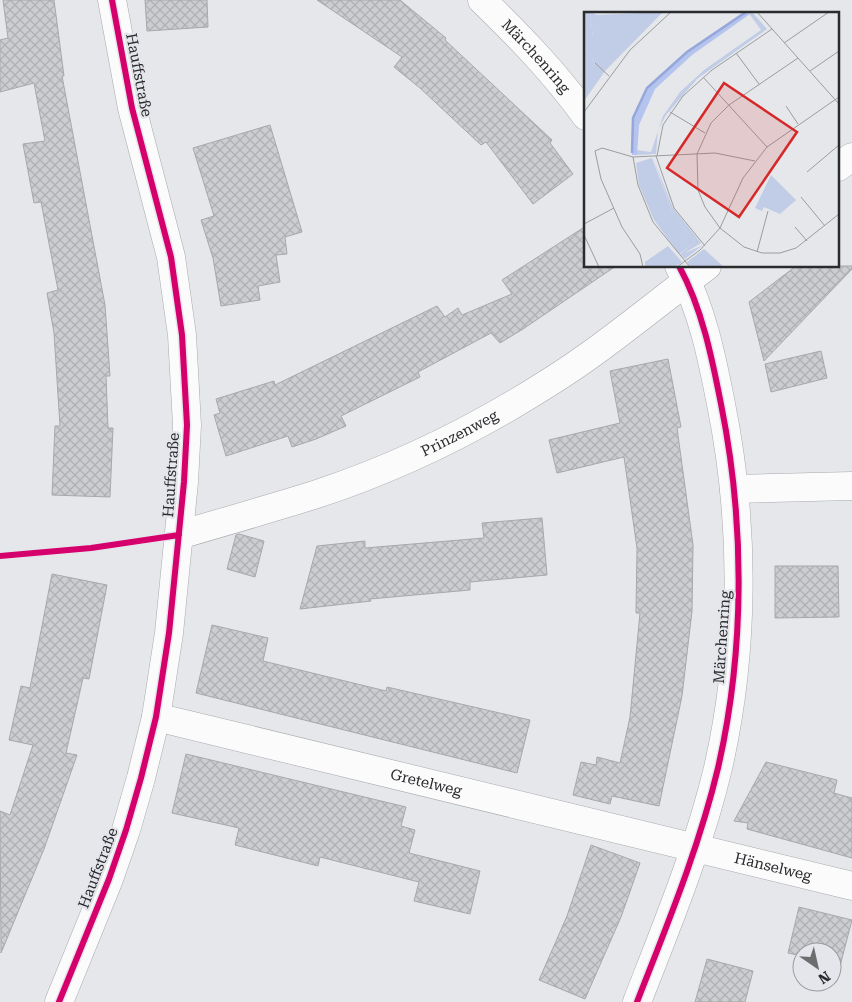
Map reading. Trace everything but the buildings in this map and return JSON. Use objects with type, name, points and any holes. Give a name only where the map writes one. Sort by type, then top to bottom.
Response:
[{"type":"street","name":"Hauffstraße","points":[[59,1002],[126,830],[156,717],[169,633],[179,535],[187,425],[182,335],[171,257],[132,108],[112,0]]},
{"type":"street","name":"Märchenring","points":[[482,0],[525,42],[563,85],[584,113]]},
{"type":"street","points":[[840,166],[852,157]]},
{"type":"street","name":"Prinzenweg","points":[[179,535],[315,495],[399,462],[472,426],[545,385],[613,338],[691,271]]},
{"type":"street","name":"Märchenring","points":[[637,1002],[695,847],[718,768],[733,672],[738,608],[739,552],[729,444],[691,271]]},
{"type":"street","points":[[734,489],[852,486]]},
{"type":"street","name":"Gretelweg","points":[[156,717],[695,847]]},
{"type":"street","name":"Hänselweg","points":[[695,847],[852,886]]},
{"type":"cycle path","points":[[59,1002],[109,879],[126,830],[156,717],[169,633],[184,482],[187,425],[182,335],[171,257],[132,108],[112,0]]},
{"type":"cycle path","points":[[637,1002],[682,886],[710,798],[727,723],[737,632],[738,540],[729,449],[710,351],[694,299],[680,268]]},
{"type":"cycle path","points":[[0,556],[91,548],[179,535]]}]
